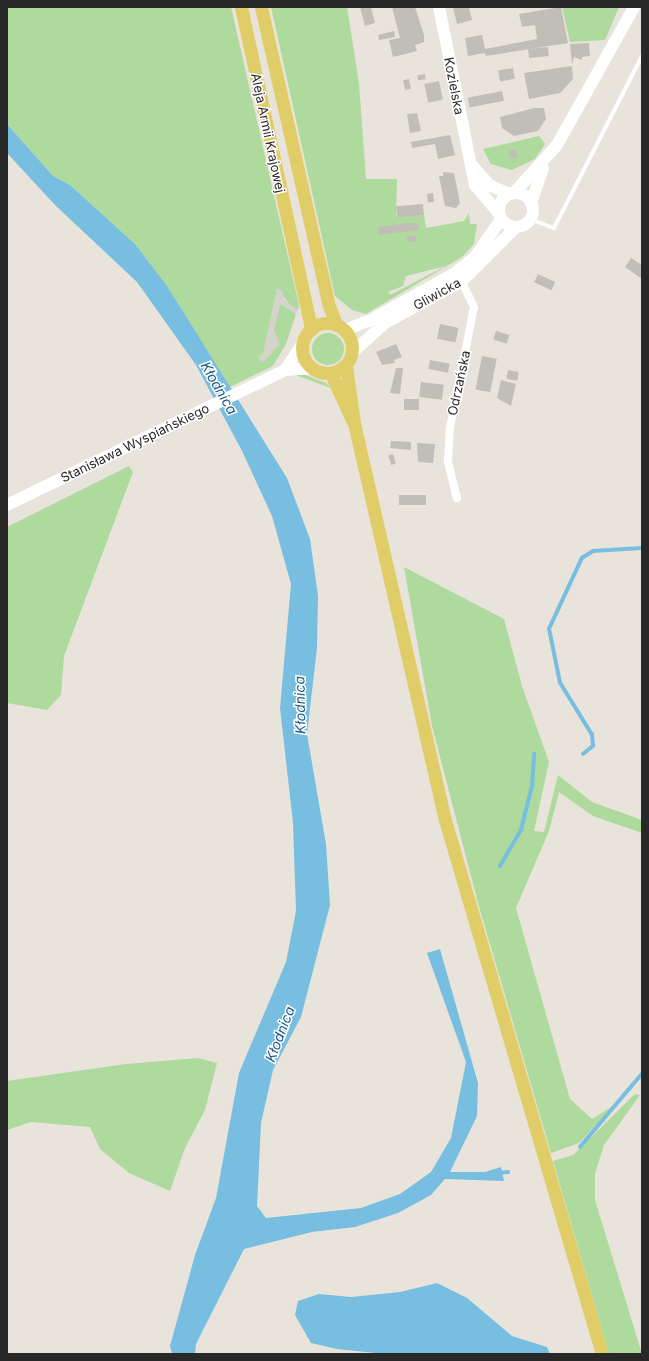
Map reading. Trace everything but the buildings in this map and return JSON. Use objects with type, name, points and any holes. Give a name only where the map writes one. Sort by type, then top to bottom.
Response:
[{"type":"main road","name":"Aleja Armii Krajowej","points":[[241,7],[311,329]]},
{"type":"main road","name":"Aleja Armii Krajowej","points":[[261,7],[316,254],[341,327]]},
{"type":"main road","name":"Kozielska","points":[[439,7],[475,184],[500,216]]},
{"type":"main road","points":[[546,159],[500,204],[500,216],[516,227],[530,219],[531,203],[546,159],[634,7]]},
{"type":"main road","points":[[471,164],[489,184],[512,193],[525,195],[531,203]]},
{"type":"main road","name":"Gliwicka","points":[[341,327],[364,324],[459,277],[475,257],[500,216]]},
{"type":"main road","name":"Gliwicka","points":[[353,352],[379,326],[459,277],[516,227]]},
{"type":"main road","points":[[286,370],[311,329],[323,323],[341,327],[353,352],[346,366],[354,423],[445,820],[602,1354]]},
{"type":"main road","points":[[302,345],[304,359],[312,368],[331,374],[346,366]]},
{"type":"main road","name":"Stanisława Wyspiańskiego","points":[[7,505],[184,420],[271,376],[286,370],[312,368]]},
{"type":"main road","points":[[331,374],[354,423]]},
{"type":"street","name":"Odrzańska","points":[[457,498],[448,462],[450,428],[474,306],[459,277]]},
{"type":"lane","points":[[530,219],[554,228],[642,56]]},
{"type":"green space","points":[[7,7],[231,7],[299,305],[298,310],[291,306],[277,289],[262,363],[280,303],[296,314],[286,344],[273,366],[228,388],[168,288],[135,244],[70,185],[53,176],[7,124]]},
{"type":"green space","points":[[271,7],[347,7],[359,83],[366,179],[397,179],[396,216],[424,215],[426,228],[464,221],[469,213],[470,224],[477,224],[474,244],[462,257],[366,314],[352,310],[335,296]],"holes":[[[446,266],[390,295],[388,292],[403,286],[406,276]]]},
{"type":"green space","points":[[562,7],[619,7],[605,40],[570,42]]},
{"type":"green space","points":[[539,136],[545,144],[535,159],[512,170],[491,164],[483,149]]},
{"type":"green space","points":[[328,333],[339,338],[344,349],[339,360],[328,365],[317,360],[312,349],[317,338]]},
{"type":"green space","points":[[303,374],[326,383],[331,388],[295,375]]},
{"type":"green space","points":[[129,466],[133,472],[64,656],[61,695],[47,710],[7,703],[7,527]]},
{"type":"green space","points":[[404,567],[504,619],[522,686],[549,762],[534,831],[544,832],[558,775],[592,802],[642,820],[642,833],[593,816],[559,792],[549,831],[516,908],[570,1099],[592,1119],[613,1106],[579,1143],[551,1153],[478,903],[432,726]]},
{"type":"green space","points":[[198,1058],[217,1063],[205,1110],[185,1148],[170,1191],[129,1173],[100,1149],[90,1127],[31,1122],[7,1130],[7,1081],[126,1064]]},
{"type":"green space","points":[[635,1094],[640,1095],[604,1145],[595,1173],[595,1200],[642,1354],[609,1354],[553,1161],[573,1155]]},
{"type":"shaded area","points":[[277,288],[282,291],[284,300],[298,310],[296,314],[280,304],[274,330],[280,344],[262,363],[258,357],[263,353]]},
{"type":"water","name":"Kłodnica","points":[[7,124],[53,176],[70,185],[135,244],[167,286],[287,478],[310,539],[318,596],[317,648],[307,734],[326,844],[330,905],[301,1017],[273,1070],[261,1123],[257,1206],[266,1218],[361,1208],[400,1194],[431,1172],[451,1138],[466,1062],[427,953],[440,949],[478,1083],[477,1116],[450,1172],[485,1172],[501,1167],[504,1181],[445,1179],[431,1195],[398,1213],[355,1227],[312,1232],[244,1249],[196,1344],[195,1354],[172,1354],[170,1346],[195,1255],[216,1198],[239,1073],[286,962],[296,911],[293,823],[280,708],[291,584],[272,516],[242,451],[196,365],[137,282],[55,205],[7,153]]},
{"type":"water","points":[[437,1283],[467,1298],[512,1336],[547,1347],[550,1354],[385,1354],[337,1349],[311,1343],[295,1315],[298,1301],[319,1294],[351,1297],[400,1292]]},
{"type":"waterway","points":[[583,754],[593,746],[592,735],[560,683],[549,629],[582,558],[593,551],[642,548]]},
{"type":"waterway","points":[[500,866],[521,830],[532,786],[534,754]]},
{"type":"waterway","points":[[580,1147],[642,1074]]},
{"type":"waterway","points":[[499,1173],[508,1172]]}]
